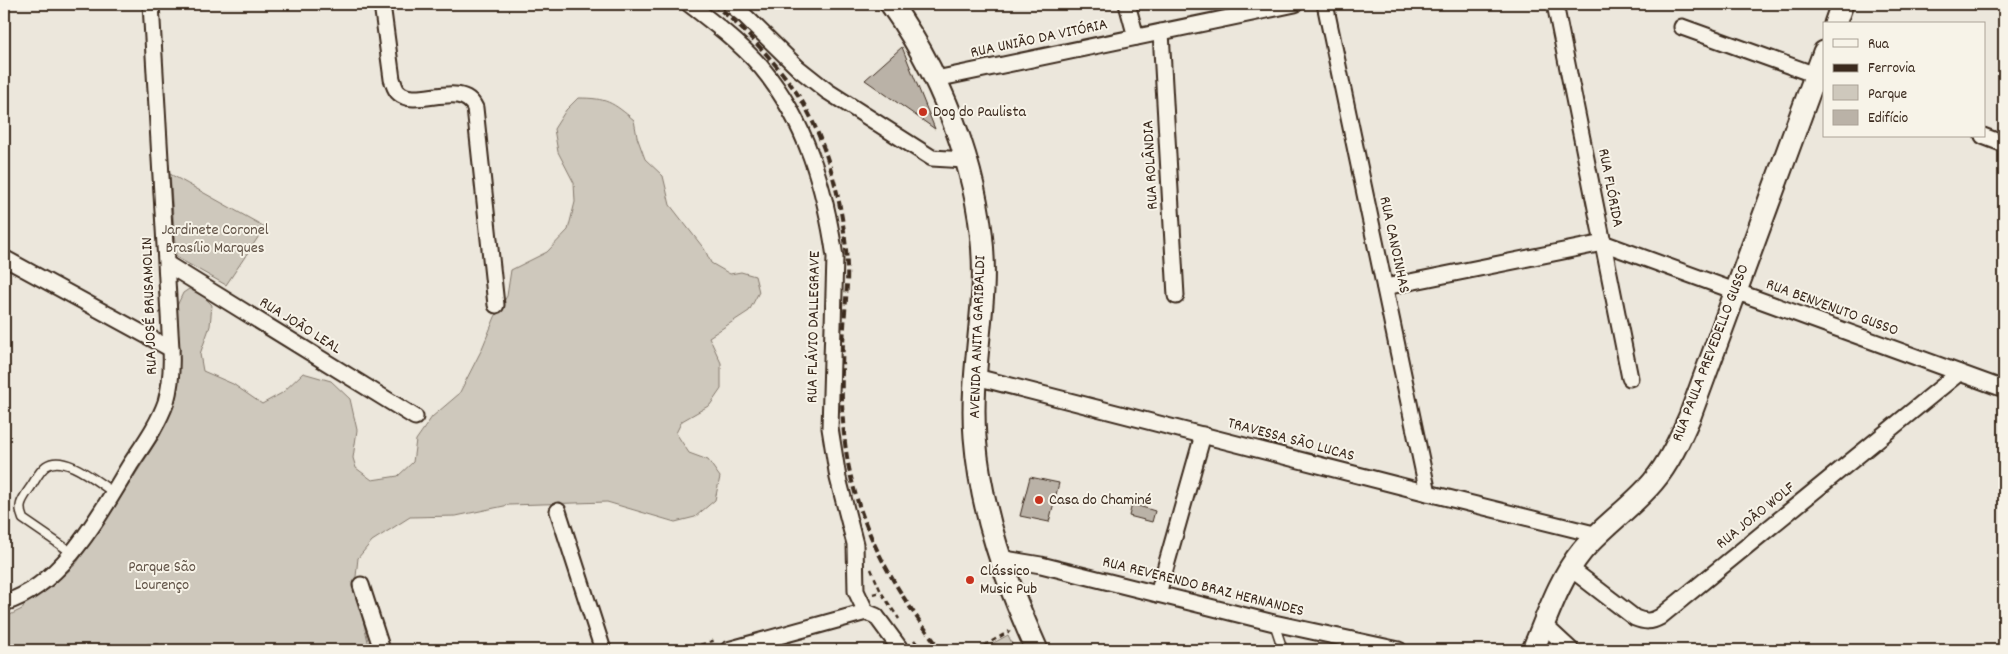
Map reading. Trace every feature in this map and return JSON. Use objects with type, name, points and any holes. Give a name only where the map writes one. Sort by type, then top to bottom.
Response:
[{"type":"street","name":"RUA JOSÉ BRUSAMOLIN","points":[[4,603],[17,599],[34,589],[60,566],[72,552],[153,429],[165,403],[171,380],[171,349],[152,4]]},
{"type":"street","points":[[382,4],[392,79],[400,95],[410,97],[463,95],[472,100],[475,108],[496,305]]},
{"type":"street","name":"RUA FLÁVIO DALLEGRAVE","points":[[689,4],[718,26],[760,65],[779,90],[793,113],[818,176],[831,229],[835,256],[830,428],[838,478],[855,544],[856,591],[866,612],[876,616],[901,650]]},
{"type":"street","points":[[730,4],[744,15],[798,68],[827,91],[932,158],[965,160]]},
{"type":"street","name":"AVENIDA ANITA GARIBALDI","points":[[891,4],[908,28],[936,79],[948,107],[965,160],[977,216],[983,268],[976,376],[975,436],[978,467],[999,558],[1037,650]]},
{"type":"street","points":[[1127,4],[1136,37]]},
{"type":"street","name":"RUA UNIÃO DA VITÓRIA","points":[[936,79],[1296,4]]},
{"type":"street","name":"RUA CANOINHAS","points":[[1325,4],[1428,493]]},
{"type":"street","name":"RUA FLÓRIDA","points":[[1555,4],[1630,378]]},
{"type":"street","points":[[1835,22],[1842,4]]},
{"type":"street","points":[[1682,27],[1820,77]]},
{"type":"street","name":"RUA ROLÂNDIA","points":[[1161,32],[1176,296]]},
{"type":"street","name":"RUA PAULA PREVEDELLO GUSSO","points":[[1533,650],[1570,568],[1582,550],[1652,483],[1666,466],[1690,416],[1736,291],[1820,77],[1823,58]]},
{"type":"street","points":[[1986,137],[2004,144]]},
{"type":"street","points":[[1384,287],[1603,243]]},
{"type":"street","name":"RUA BENVENUTO GUSSO","points":[[1603,243],[1959,372],[2003,385]]},
{"type":"street","points":[[4,258],[171,349]]},
{"type":"street","name":"RUA JOÃO LEAL","points":[[166,264],[414,417]]},
{"type":"street","name":"RUA JOÃO WOLF","points":[[1570,568],[1635,618],[1644,622],[1653,621],[1668,611],[1959,372]]},
{"type":"street","name":"TRAVESSA SÃO LUCAS","points":[[976,376],[1598,535]]},
{"type":"street","points":[[1158,594],[1203,435]]},
{"type":"street","points":[[558,511],[603,650]]},
{"type":"street","name":"RUA REVERENDO BRAZ HERNANDES","points":[[999,558],[1041,564],[1274,623],[1398,650]]},
{"type":"street","points":[[361,585],[382,650]]},
{"type":"street","points":[[728,650],[866,612]]},
{"type":"street","points":[[1544,625],[1571,650]]},
{"type":"lane","points":[[72,552],[23,519],[20,511],[20,503],[44,467],[54,462],[66,463],[113,492]]},
{"type":"lane","points":[[1274,623],[1283,650]]},
{"type":"path","points":[[881,592],[902,623]]},
{"type":"path","points":[[976,650],[1011,630],[1026,625]]},
{"type":"path","points":[[911,637],[922,650]]},
{"type":"path","points":[[128,650],[149,644],[165,646],[171,650]]},
{"type":"green space","name":"Parque São Lourenço","points":[[578,98],[609,102],[634,120],[637,137],[645,159],[663,176],[670,205],[705,250],[711,263],[730,274],[741,272],[755,276],[759,292],[749,311],[709,337],[721,363],[721,389],[710,405],[682,421],[676,433],[689,453],[708,460],[720,477],[715,500],[695,517],[675,522],[607,502],[509,505],[456,516],[410,517],[372,541],[358,558],[355,586],[370,650],[4,650],[4,618],[22,609],[26,601],[49,589],[76,564],[160,436],[176,396],[179,372],[175,310],[183,293],[189,289],[203,296],[212,305],[210,326],[200,354],[203,371],[233,384],[262,404],[282,393],[303,373],[331,381],[350,399],[357,430],[353,458],[356,468],[372,480],[398,476],[413,462],[416,440],[432,417],[459,394],[481,351],[495,317],[507,296],[511,270],[547,252],[568,230],[575,202],[574,183],[558,152],[554,129],[566,110]]},
{"type":"green space","name":"Jardinete Coronel Brasílio Marques","points":[[170,174],[265,227],[226,285],[176,257]]},
{"type":"green space","points":[[1008,635],[1015,650],[981,650]]},
{"type":"building","points":[[902,47],[935,129],[865,80]]},
{"type":"building","name":"Casa do Chaminé","points":[[1030,477],[1059,483],[1049,522],[1020,516]]},
{"type":"building","points":[[1132,504],[1155,511],[1152,522],[1129,516]]},
{"type":"railway","points":[[712,4],[751,38],[789,82],[807,110],[823,146],[840,206],[846,246],[847,281],[842,361],[842,412],[845,446],[854,489],[862,514],[883,562],[910,607],[941,650]]},
{"type":"place","name":"Dog do Paulista","points":[[923,112]]},
{"type":"place","name":"Casa do Chaminé","points":[[1039,500]]},
{"type":"place","name":"Clássico Music Pub","points":[[970,580]]}]
